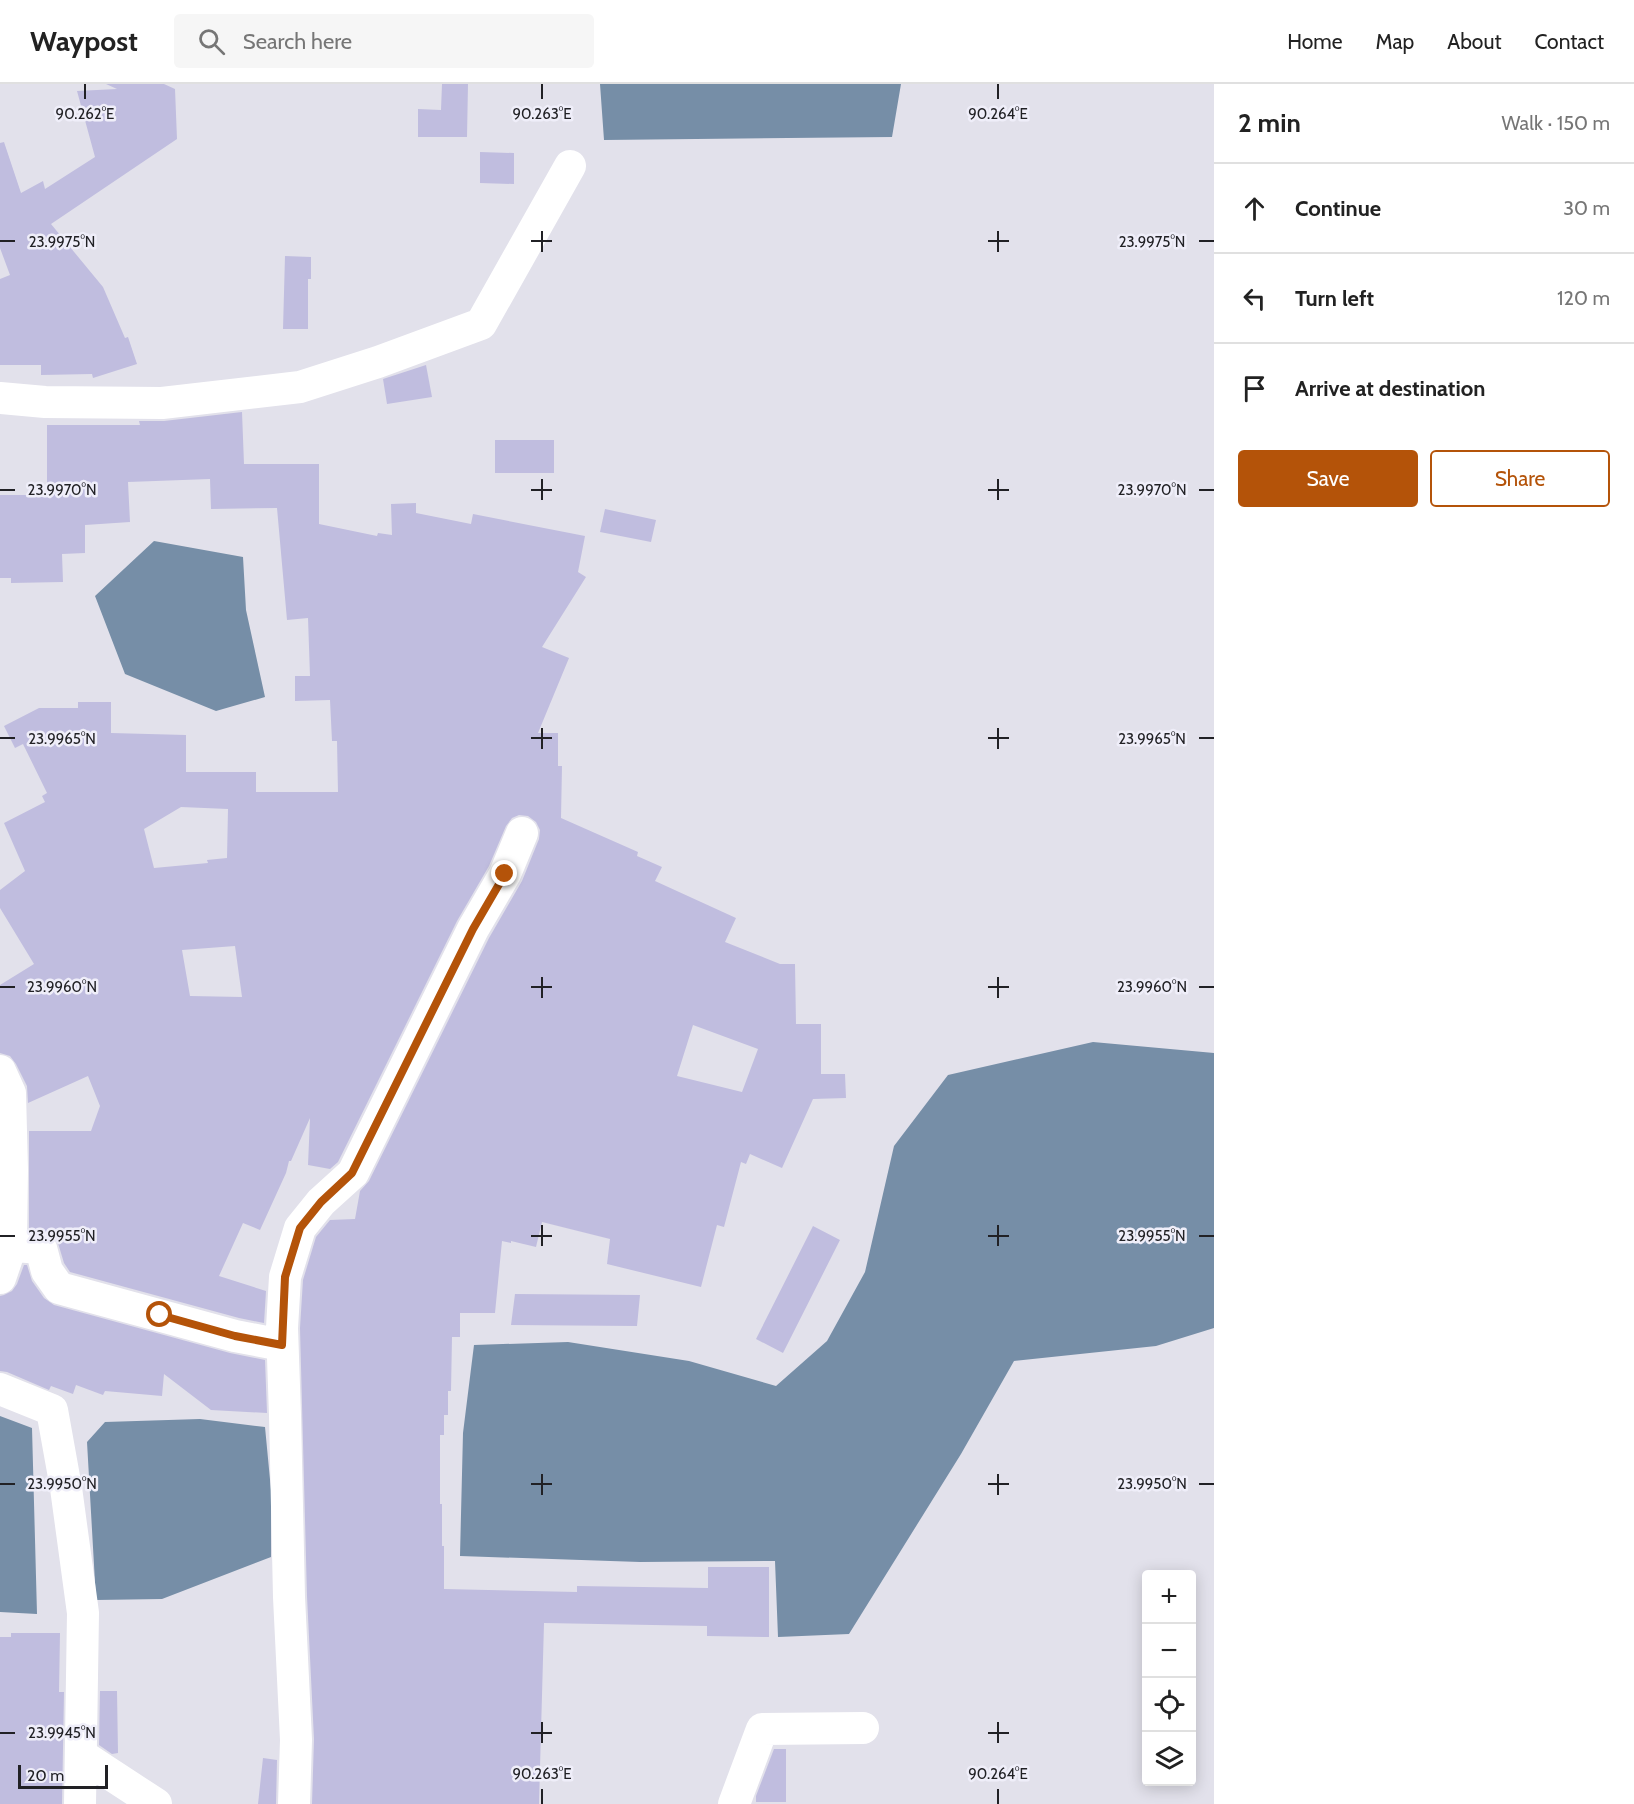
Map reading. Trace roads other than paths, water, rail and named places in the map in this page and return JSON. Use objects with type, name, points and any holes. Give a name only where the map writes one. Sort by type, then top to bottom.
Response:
[{"type":"street","points":[[0,398],[45,402],[162,404],[300,387],[378,362],[481,324],[570,166]]},
{"type":"street","points":[[294,1804],[296,1740],[289,1597],[282,1345],[285,1277],[300,1228],[321,1202],[352,1173],[473,929],[505,874],[522,833]]},
{"type":"street","points":[[0,1071],[10,1093],[12,1170],[6,1245],[0,1278]]},
{"type":"street","points":[[6,1245],[41,1248],[47,1271],[59,1288],[235,1336],[282,1345]]},
{"type":"street","points":[[0,1389],[52,1410],[66,1488],[83,1613],[80,1804]]},
{"type":"street","points":[[734,1804],[762,1729],[863,1728]]},
{"type":"street","points":[[81,1755],[156,1804]]},
{"type":"water","points":[[600,84],[901,84],[892,137],[604,140]]},
{"type":"water","points":[[154,541],[243,557],[246,610],[265,697],[216,711],[125,674],[95,596]]},
{"type":"water","points":[[1093,1042],[1214,1053],[1214,1328],[1156,1346],[1014,1361],[961,1454],[849,1634],[778,1637],[775,1561],[640,1562],[460,1556],[463,1433],[474,1345],[568,1342],[689,1361],[776,1386],[827,1341],[865,1272],[894,1146],[948,1075]]},
{"type":"water","points":[[0,1416],[32,1428],[37,1614],[0,1612]]},
{"type":"water","points":[[200,1419],[265,1427],[271,1490],[271,1557],[162,1599],[96,1600],[87,1442],[105,1422]]}]
